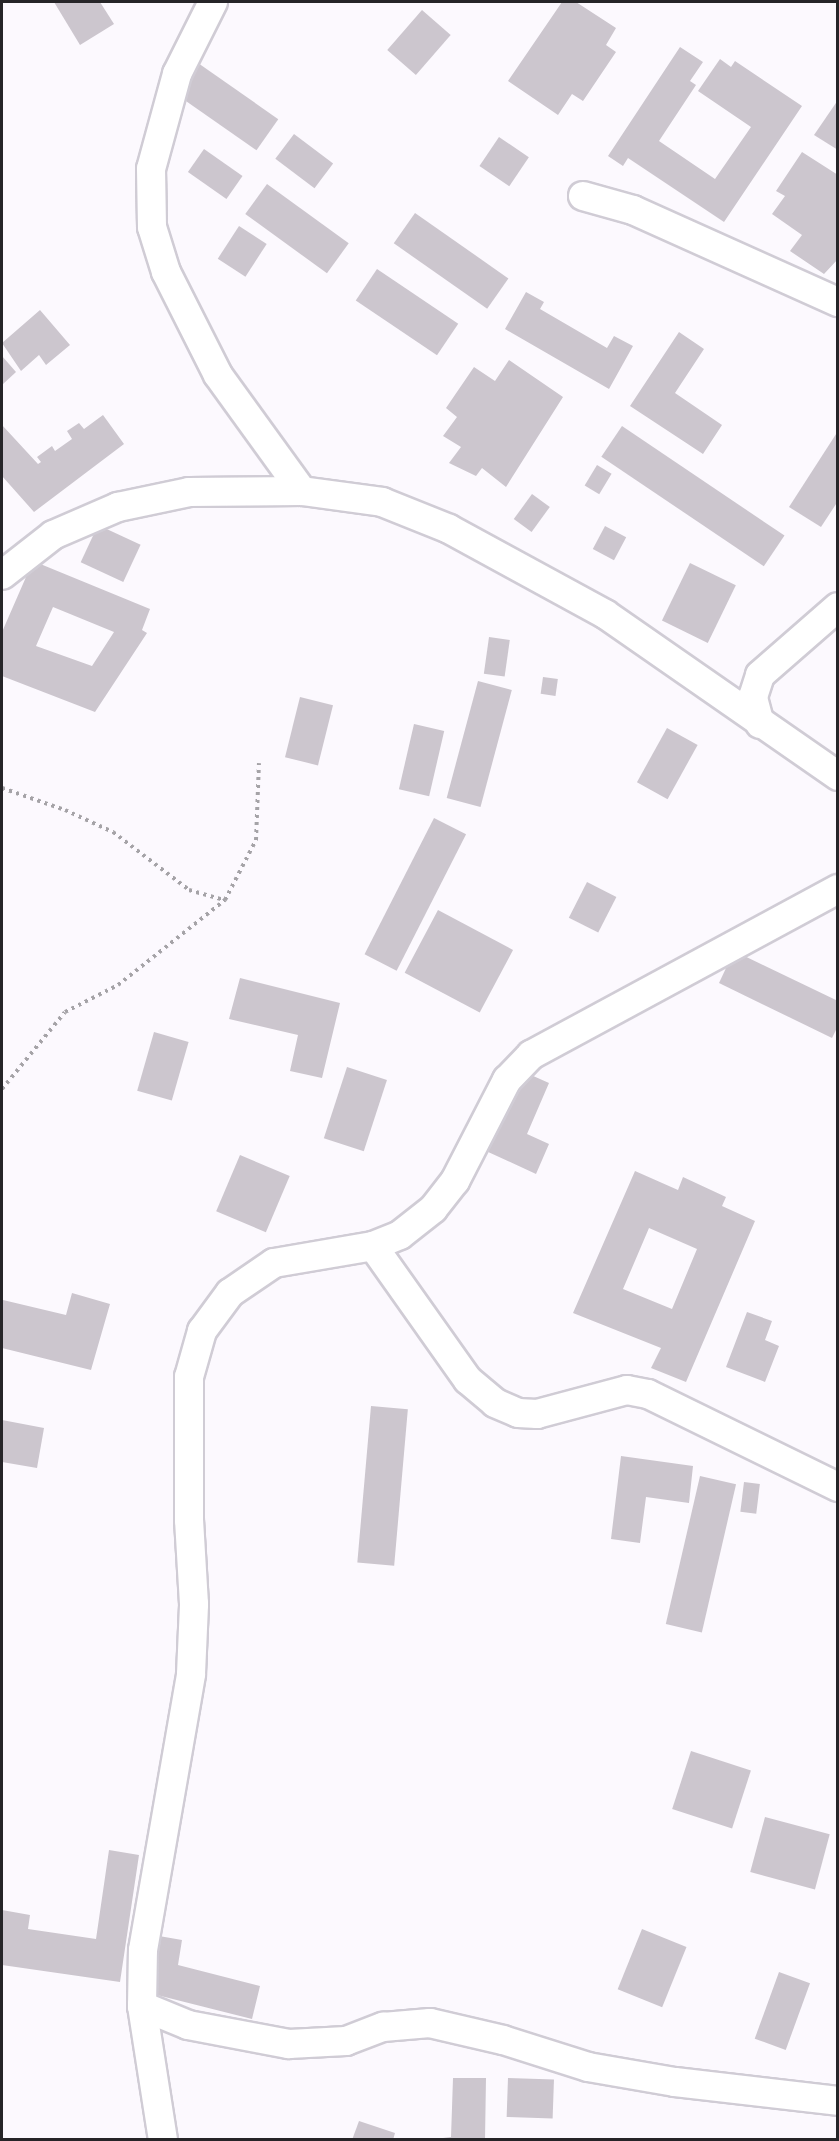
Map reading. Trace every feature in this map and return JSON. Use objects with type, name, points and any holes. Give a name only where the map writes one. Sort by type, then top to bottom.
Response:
[{"type":"street","points":[[213,2],[177,74],[151,169],[152,227],[166,272],[218,375],[302,490]]},
{"type":"street","points":[[583,196],[633,210],[837,302]]},
{"type":"street","points":[[2,575],[53,535],[118,507],[189,492],[302,490],[382,502],[448,530],[605,614],[837,776]]},
{"type":"street","points":[[760,724],[753,697],[760,675],[837,607]]},
{"type":"street","points":[[163,2139],[142,2006],[143,1950],[191,1674],[194,1604],[189,1520],[189,1377],[202,1331],[230,1293],[274,1263],[373,1246],[400,1235],[433,1209],[455,1181],[507,1080],[531,1055],[837,889]]},
{"type":"street","points":[[373,1246],[468,1380],[495,1403],[518,1413],[537,1414],[627,1390],[648,1394],[837,1487]]},
{"type":"street","points":[[142,2006],[188,2025],[289,2044],[346,2041],[383,2027],[430,2023],[503,2040],[588,2067],[675,2082],[837,2101]]},
{"type":"path","points":[[2,1089],[65,1012],[118,985],[225,900],[256,840],[259,762]]},
{"type":"path","points":[[2,788],[64,810],[113,832],[189,890],[225,900]]},
{"type":"building","points":[[54,2],[100,2],[114,24],[80,45]]},
{"type":"building","points":[[562,2],[576,2],[616,28],[606,45],[616,52],[583,101],[572,94],[558,115],[508,81]]},
{"type":"building","points":[[422,10],[451,35],[416,75],[387,50]]},
{"type":"building","points":[[680,47],[703,62],[690,81],[696,85],[659,141],[715,179],[751,127],[698,91],[720,59],[731,67],[735,61],[802,106],[724,222],[628,158],[623,166],[608,156]]},
{"type":"building","points":[[198,63],[278,119],[256,150],[176,94]]},
{"type":"building","points":[[838,100],[838,150],[814,135]]},
{"type":"building","points":[[294,134],[333,163],[314,188],[275,159]]},
{"type":"building","points":[[499,137],[529,157],[509,186],[479,166]]},
{"type":"building","points":[[204,149],[243,176],[226,199],[188,172]]},
{"type":"building","points":[[802,152],[838,175],[838,259],[824,274],[790,251],[802,235],[772,214],[785,196],[776,191]]},
{"type":"building","points":[[267,184],[349,243],[327,273],[245,214]]},
{"type":"building","points":[[415,213],[508,278],[487,309],[394,243]]},
{"type":"building","points":[[239,226],[267,244],[245,277],[218,259]]},
{"type":"building","points":[[377,269],[458,324],[437,355],[356,301]]},
{"type":"building","points":[[526,292],[544,302],[540,309],[607,348],[614,336],[633,346],[609,389],[505,329]]},
{"type":"building","points":[[40,310],[70,345],[46,365],[39,355],[21,371],[2,343]]},
{"type":"building","points":[[679,332],[704,349],[675,393],[722,425],[703,454],[630,406]]},
{"type":"building","points":[[2,356],[16,372],[2,385]]},
{"type":"building","points":[[509,360],[563,397],[506,487],[482,468],[476,476],[449,463],[461,447],[443,436],[457,417],[446,408],[474,367],[495,381]]},
{"type":"building","points":[[103,415],[124,444],[34,512],[2,476],[2,425],[38,464],[41,462],[37,457],[52,446],[55,451],[72,439],[67,431],[79,423],[84,429]]},
{"type":"building","points":[[622,426],[784,536],[764,566],[601,457]]},
{"type":"building","points":[[838,431],[838,501],[821,527],[789,507]]},
{"type":"building","points":[[597,465],[612,474],[599,494],[585,486]]},
{"type":"building","points":[[532,494],[550,507],[532,532],[514,519]]},
{"type":"building","points":[[98,525],[141,545],[123,582],[81,562]]},
{"type":"building","points":[[605,526],[626,537],[614,560],[593,549]]},
{"type":"building","points":[[33,561],[150,609],[142,630],[147,633],[95,712],[2,676],[2,632]],"holes":[[[53,607],[114,632],[92,666],[36,646]]]},
{"type":"building","points":[[690,563],[736,585],[708,643],[662,621]]},
{"type":"building","points":[[489,637],[510,640],[505,677],[484,674]]},
{"type":"building","points":[[543,677],[558,679],[555,696],[541,694]]},
{"type":"building","points":[[478,681],[512,690],[480,807],[447,798]]},
{"type":"building","points":[[300,697],[333,705],[318,765],[285,757]]},
{"type":"building","points":[[414,724],[444,731],[429,796],[399,789]]},
{"type":"building","points":[[667,728],[698,745],[668,799],[637,782]]},
{"type":"building","points":[[434,818],[466,834],[397,971],[365,954]]},
{"type":"building","points":[[587,882],[616,897],[598,933],[569,918]]},
{"type":"building","points":[[438,910],[513,950],[480,1013],[405,973]]},
{"type":"building","points":[[734,951],[838,1001],[838,1026],[832,1038],[719,983]]},
{"type":"building","points":[[240,978],[340,1003],[322,1078],[290,1071],[298,1035],[229,1019]]},
{"type":"building","points":[[154,1032],[189,1042],[172,1101],[137,1091]]},
{"type":"building","points":[[347,1067],[387,1080],[364,1151],[324,1138]]},
{"type":"building","points":[[522,1071],[549,1083],[527,1134],[549,1144],[536,1174],[486,1151]]},
{"type":"building","points":[[240,1155],[290,1176],[266,1232],[216,1211]]},
{"type":"building","points":[[635,1171],[678,1190],[683,1177],[726,1197],[722,1206],[755,1221],[686,1382],[651,1368],[661,1348],[573,1313]],"holes":[[[649,1228],[697,1249],[672,1309],[623,1289]]]},
{"type":"building","points":[[72,1293],[110,1304],[91,1370],[2,1348],[3,1300],[66,1315]]},
{"type":"building","points":[[747,1312],[772,1321],[765,1340],[779,1346],[765,1382],[726,1367]]},
{"type":"building","points":[[371,1406],[408,1409],[394,1566],[357,1562]]},
{"type":"building","points":[[2,1420],[44,1428],[37,1468],[2,1462]]},
{"type":"building","points":[[621,1456],[693,1466],[689,1503],[646,1497],[640,1543],[611,1539]]},
{"type":"building","points":[[700,1476],[736,1484],[702,1632],[666,1624]]},
{"type":"building","points":[[744,1482],[760,1484],[756,1514],[740,1512]]},
{"type":"building","points":[[691,1751],[751,1770],[732,1828],[672,1809]]},
{"type":"building","points":[[765,1817],[830,1834],[815,1889],[750,1872]]},
{"type":"building","points":[[109,1850],[139,1855],[120,1982],[2,1965],[2,1910],[30,1915],[28,1929],[96,1939]]},
{"type":"building","points":[[642,1929],[687,1947],[662,2007],[618,1989]]},
{"type":"building","points":[[159,1936],[182,1940],[178,1965],[260,1986],[252,2019],[149,1993]]},
{"type":"building","points":[[779,1972],[810,1983],[786,2050],[755,2039]]},
{"type":"building","points":[[453,2078],[486,2078],[485,2140],[427,2140],[451,2137]]},
{"type":"building","points":[[508,2078],[554,2080],[553,2119],[507,2117]]},
{"type":"building","points":[[359,2121],[395,2133],[393,2140],[352,2140]]}]
